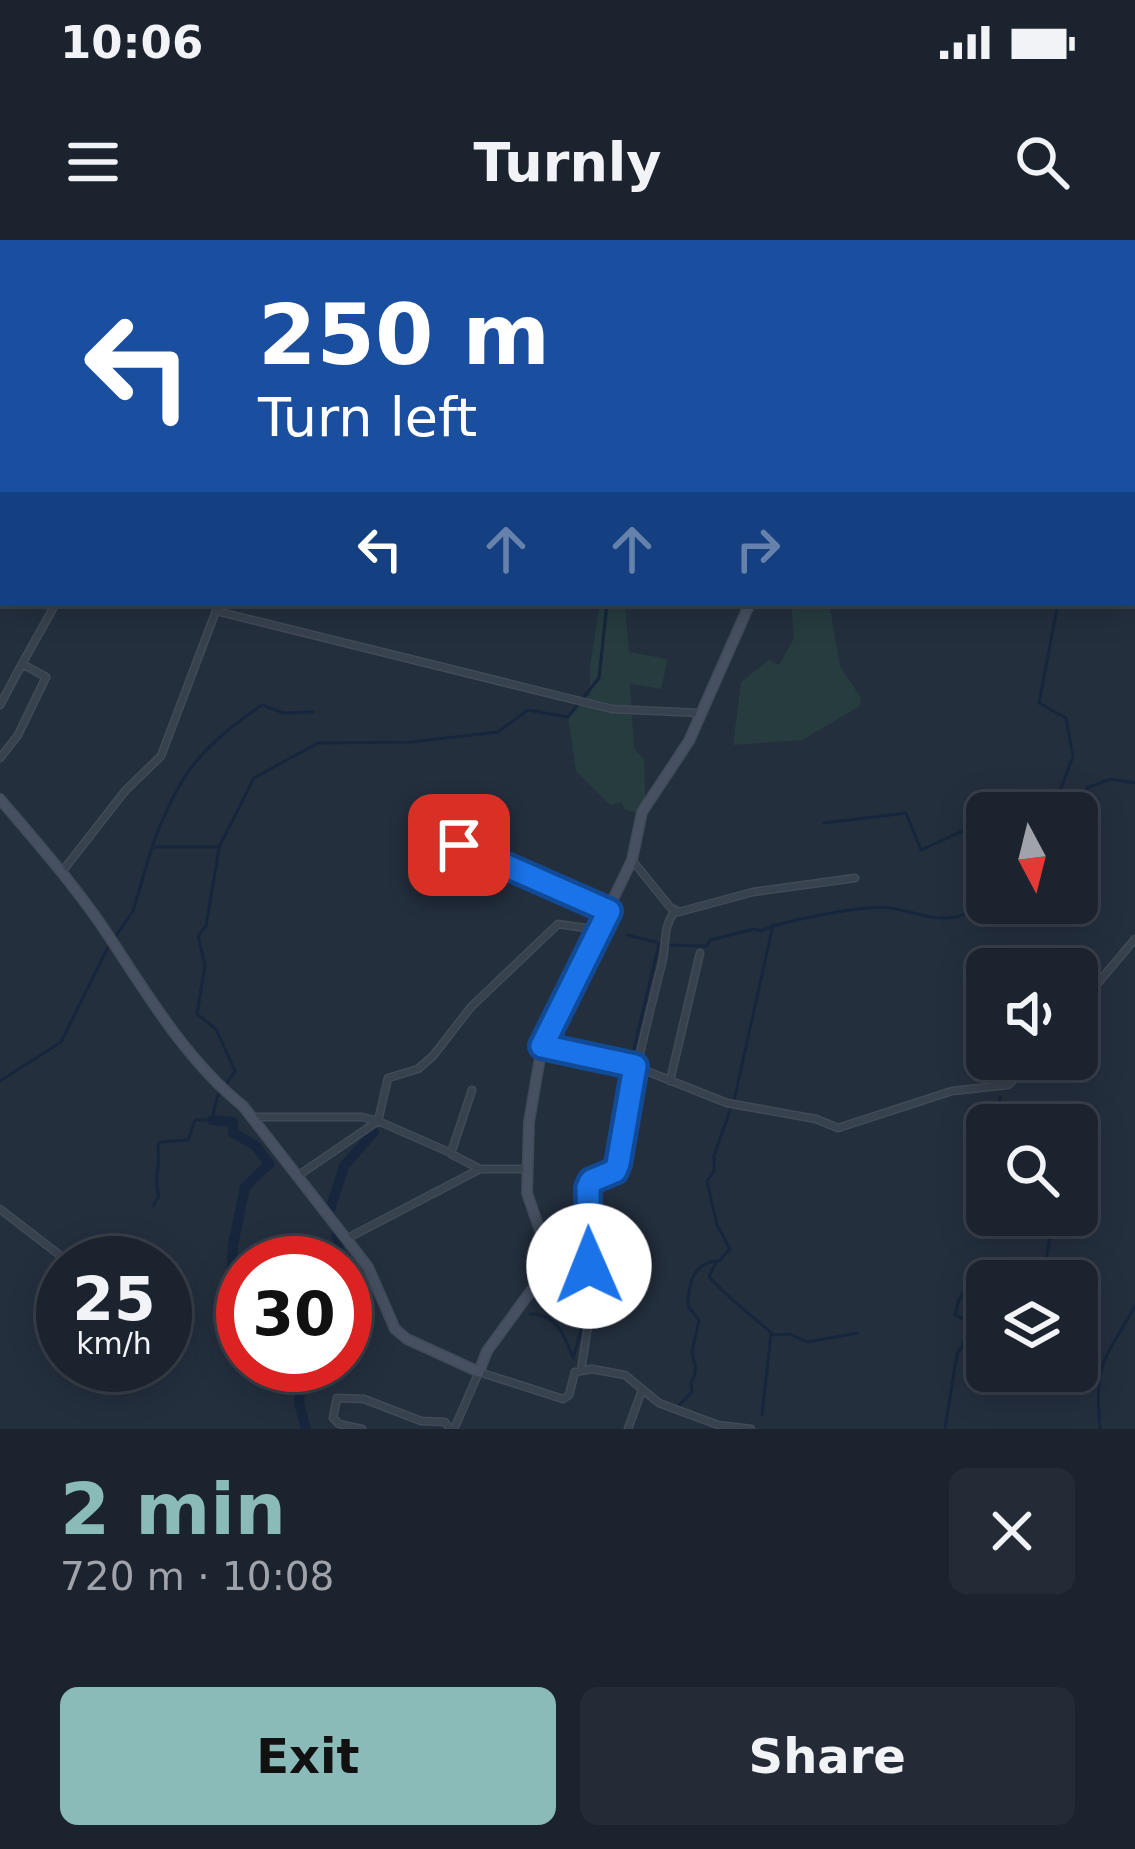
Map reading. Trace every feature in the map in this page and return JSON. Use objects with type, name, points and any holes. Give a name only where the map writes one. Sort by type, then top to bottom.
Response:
[{"type":"street","points":[[0,705],[54,606]]},
{"type":"street","points":[[362,1429],[333,1418],[337,1398],[364,1399],[421,1421],[445,1422],[452,1429],[487,1351],[542,1271],[547,1251],[527,1193],[527,1169],[542,1046],[632,860],[642,812],[682,753],[749,606]]},
{"type":"street","points":[[62,873],[125,791],[161,756],[218,607],[595,705],[700,713]]},
{"type":"street","points":[[0,758],[18,735],[46,677],[22,664]]},
{"type":"street","points":[[0,799],[62,873],[160,1012],[299,1175],[344,1236]]},
{"type":"street","points":[[459,845],[609,911]]},
{"type":"street","points":[[632,860],[675,910]]},
{"type":"street","points":[[675,910],[753,892],[855,878]]},
{"type":"street","points":[[581,1370],[590,1313],[588,1188],[618,1164],[635,1066],[662,961],[664,928],[675,910]]},
{"type":"street","points":[[299,1175],[377,1121],[388,1078],[418,1069],[433,1056],[471,1007],[558,924],[599,930]]},
{"type":"street","points":[[1098,983],[1135,939]]},
{"type":"street","points":[[670,1081],[700,953]]},
{"type":"street","points":[[542,1046],[635,1066],[727,1103],[816,1119],[838,1129],[952,1090],[1008,1085],[1013,1080]]},
{"type":"street","points":[[451,1154],[472,1090]]},
{"type":"street","points":[[251,1117],[362,1117],[480,1169],[527,1169]]},
{"type":"street","points":[[352,1236],[480,1169]]},
{"type":"street","points":[[0,1209],[36,1237]]},
{"type":"street","points":[[372,1276],[395,1329],[407,1340],[478,1372],[563,1399],[569,1395],[575,1372],[625,1375],[659,1403],[705,1421],[751,1429]]},
{"type":"street","points":[[628,1429],[642,1390]]},
{"type":"green space","points":[[600,606],[625,606],[629,652],[668,659],[661,689],[630,684],[634,749],[644,759],[646,815],[625,810],[621,802],[610,805],[576,771],[568,717],[579,699],[590,695]]},
{"type":"green space","points":[[791,606],[830,606],[840,666],[861,698],[860,706],[802,740],[733,745],[741,682],[769,660],[779,665],[794,638]]},
{"type":"waterway","points":[[0,1081],[61,1042],[107,949],[133,911],[152,847],[219,847],[254,778],[318,743],[411,742],[498,732],[528,710],[568,717],[599,678],[607,606]]},
{"type":"waterway","points":[[1057,606],[1039,703],[1066,718],[1073,756],[1060,792]]},
{"type":"waterway","points":[[152,847],[182,782],[222,735],[262,705],[284,713],[313,712]]},
{"type":"waterway","points":[[1087,792],[1111,779],[1135,783]]},
{"type":"waterway","points":[[824,823],[906,813],[921,850],[966,830]]},
{"type":"waterway","points":[[153,1206],[159,1196],[160,1142],[188,1140],[195,1120],[212,1120],[217,1097],[235,1071],[216,1029],[197,1014],[205,965],[198,936],[206,926],[219,849]]},
{"type":"waterway","points":[[665,945],[707,946],[710,940],[754,929],[879,907],[930,917],[966,913]]},
{"type":"waterway","points":[[678,1406],[692,1392],[695,1370],[692,1352],[699,1320],[688,1306],[691,1283],[703,1265],[719,1261],[730,1249],[717,1225],[707,1181],[735,1096],[773,925]]},
{"type":"waterway","points":[[627,935],[656,942]]},
{"type":"waterway","points":[[530,1314],[553,1322],[573,1358],[586,1314],[585,1184],[592,1176],[615,1168],[612,1142],[659,943]]},
{"type":"waterway","points":[[999,1104],[1000,1097]]},
{"type":"waterway","points":[[212,1120],[233,1122],[233,1133],[256,1146],[269,1164],[245,1187],[235,1236]]},
{"type":"waterway","points":[[333,1219],[329,1213],[344,1166],[374,1132]]},
{"type":"waterway","points":[[945,1429],[957,1354],[969,1321],[955,1315],[959,1300],[977,1270],[1037,1280],[1043,1277],[1050,1236]]},
{"type":"waterway","points":[[716,1263],[709,1276],[713,1281],[774,1335],[790,1334],[807,1342],[858,1333]]},
{"type":"waterway","points":[[1100,1429],[1098,1389],[1103,1363],[1135,1306]]},
{"type":"waterway","points":[[762,1415],[771,1334]]},
{"type":"waterway","points":[[300,1392],[306,1429]]},
{"type":"route","points":[[459,845],[609,911],[542,1046],[635,1066],[618,1164],[588,1188],[589,1266]]}]
